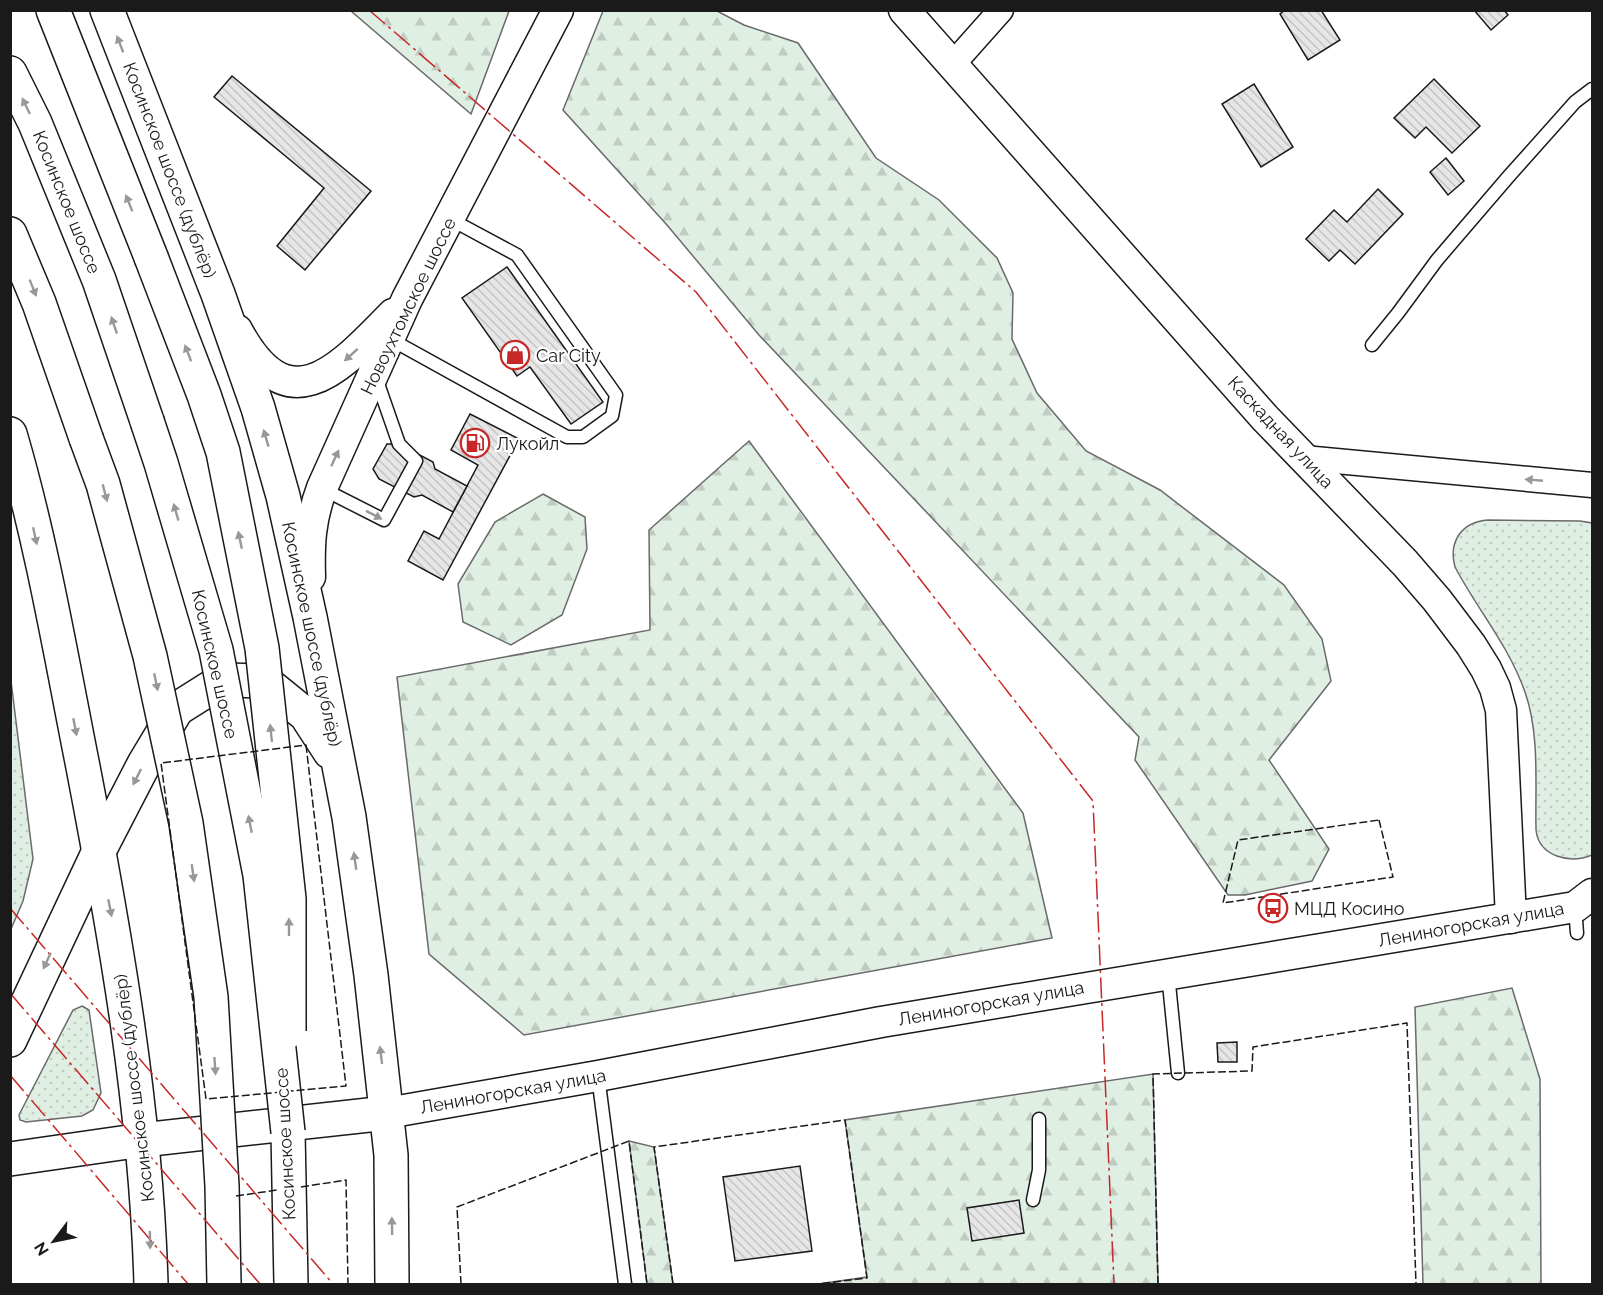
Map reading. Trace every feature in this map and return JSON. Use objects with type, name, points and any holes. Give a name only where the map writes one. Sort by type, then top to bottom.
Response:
[{"type":"main road","points":[[53,10],[201,385],[222,452],[262,648],[289,899],[288,1132]]},
{"type":"main road","name":"Косинское шоссе (дублёр)","points":[[107,10],[218,294],[264,430],[283,496],[310,617],[349,817],[370,964],[391,1155],[393,1284]]},
{"type":"main road","name":"Косинское шоссе","points":[[10,73],[35,123],[99,280],[164,474],[218,661],[260,875],[288,1132],[291,1284]]},
{"type":"main road","points":[[10,234],[39,303],[103,484],[150,656],[186,823],[211,997],[222,1186],[224,1284]]},
{"type":"main road","name":"Косинское шоссе (дублёр)","points":[[10,434],[117,944],[135,1070],[150,1229],[151,1284]]},
{"type":"main road","points":[[10,1040],[99,851],[144,764],[177,709],[223,680],[264,681],[306,715],[339,766]]},
{"type":"main road","points":[[10,1159],[142,1140],[387,1113]]},
{"type":"street","name":"Новоухтомское шоссе","points":[[310,617],[309,541],[314,511],[322,488],[407,299],[558,10]]},
{"type":"street","name":"Каскадная улица","points":[[904,10],[1265,418],[1405,563],[1471,645],[1491,679],[1501,710],[1511,918]]},
{"type":"street","points":[[953,64],[1001,10]]},
{"type":"street","points":[[218,294],[244,344],[257,360],[274,375],[303,383],[318,379],[332,371],[356,351],[407,299]]},
{"type":"street","points":[[1304,458],[1593,486]]},
{"type":"street","name":"Лениногорская улица","points":[[387,1113],[598,1076],[881,1022],[1168,973],[1511,918],[1582,911]]},
{"type":"lane","points":[[1372,345],[1437,260],[1502,184],[1575,102],[1593,89]]},
{"type":"lane","points":[[388,338],[567,437],[583,437],[612,416],[616,395],[517,255],[450,219]]},
{"type":"lane","points":[[322,488],[384,520],[416,461],[399,444],[374,374]]},
{"type":"lane","points":[[1168,973],[1178,1073]]},
{"type":"lane","points":[[598,1076],[625,1284]]},
{"type":"lane","points":[[1033,1200],[1039,1170],[1039,1119]]},
{"type":"green space","points":[[351,11],[509,11],[471,114]]},
{"type":"green space","points":[[603,11],[717,11],[744,25],[798,43],[876,158],[939,200],[997,258],[1013,293],[1012,339],[1037,393],[1086,451],[1160,490],[1284,585],[1322,639],[1331,681],[1269,760],[1329,849],[1312,881],[1245,895],[1228,895],[1135,760],[1139,737],[759,335],[667,225],[563,110]]},
{"type":"green space","points":[[749,441],[1023,813],[1052,938],[524,1035],[429,954],[397,677],[650,630],[649,530]]},
{"type":"green space","points":[[543,494],[585,517],[587,549],[562,615],[511,645],[463,622],[458,584],[495,522]]},
{"type":"green space","points":[[1488,520],[1592,523],[1592,855],[1583,858],[1557,856],[1543,847],[1538,839],[1535,743],[1530,708],[1518,675],[1502,643],[1455,567],[1454,549],[1459,534],[1471,525]]},
{"type":"green space","points":[[11,681],[33,859],[23,901],[11,929]]},
{"type":"green space","points":[[1512,988],[1540,1079],[1541,1284],[1423,1284],[1415,1007]]},
{"type":"green space","points":[[82,1006],[89,1010],[101,1093],[93,1110],[82,1116],[26,1122],[20,1120],[19,1115],[73,1010]]},
{"type":"green space","points":[[1153,1074],[1158,1284],[818,1284],[867,1277],[845,1120]]},
{"type":"green space","points":[[629,1141],[654,1147],[673,1284],[647,1284]]},
{"type":"building","points":[[1285,10],[1321,10],[1340,40],[1308,60],[1280,14]]},
{"type":"building","points":[[1474,10],[1504,10],[1508,15],[1491,30]]},
{"type":"building","points":[[232,76],[371,191],[305,270],[277,246],[324,188],[214,97]]},
{"type":"building","points":[[1434,79],[1480,126],[1452,153],[1426,127],[1415,138],[1394,118]]},
{"type":"building","points":[[1254,84],[1293,147],[1261,167],[1222,104]]},
{"type":"building","points":[[1446,158],[1464,181],[1448,195],[1430,172]]},
{"type":"building","points":[[1378,189],[1403,214],[1355,264],[1340,250],[1329,261],[1306,239],[1334,210],[1347,222]]},
{"type":"building","points":[[507,267],[603,402],[571,424],[530,367],[517,376],[462,298]]},
{"type":"building","points":[[470,414],[519,439],[443,580],[408,561],[424,531],[439,539],[478,465],[451,450]]},
{"type":"building","points":[[387,444],[399,444],[433,462],[435,469],[467,486],[453,512],[422,495],[414,497],[379,479],[373,469]]},
{"type":"building","points":[[1237,1042],[1237,1062],[1218,1062],[1217,1043]]},
{"type":"building","points":[[800,1166],[812,1251],[735,1261],[723,1177]]},
{"type":"building","points":[[1019,1200],[1024,1233],[972,1241],[967,1208]]},
{"type":"fence","points":[[306,745],[346,1086],[206,1099],[161,763],[306,745]]},
{"type":"fence","points":[[1379,820],[1393,877],[1223,903],[1238,840],[1379,820]]},
{"type":"fence","points":[[1158,1284],[1153,1074],[1252,1071],[1253,1047],[1407,1023],[1416,1284]]},
{"type":"fence","points":[[673,1284],[654,1147],[845,1120],[867,1278],[818,1284]]},
{"type":"fence","points":[[461,1284],[457,1207],[629,1141],[647,1284]]},
{"type":"fence","points":[[301,1187],[346,1180],[348,1284]]},
{"type":"fence","points":[[236,1196],[277,1190]]},
{"type":"power","points":[[369,10],[696,292],[1093,801],[1114,1284]]},
{"type":"power","points":[[10,908],[333,1284]]},
{"type":"power","points":[[10,993],[260,1284]]},
{"type":"power","points":[[10,1075],[188,1284]]},
{"type":"place","name":"Car City","points":[[515,355]]},
{"type":"place","name":"Лукойл","points":[[475,443]]},
{"type":"place","name":"МЦД Косино","points":[[1273,908]]}]
